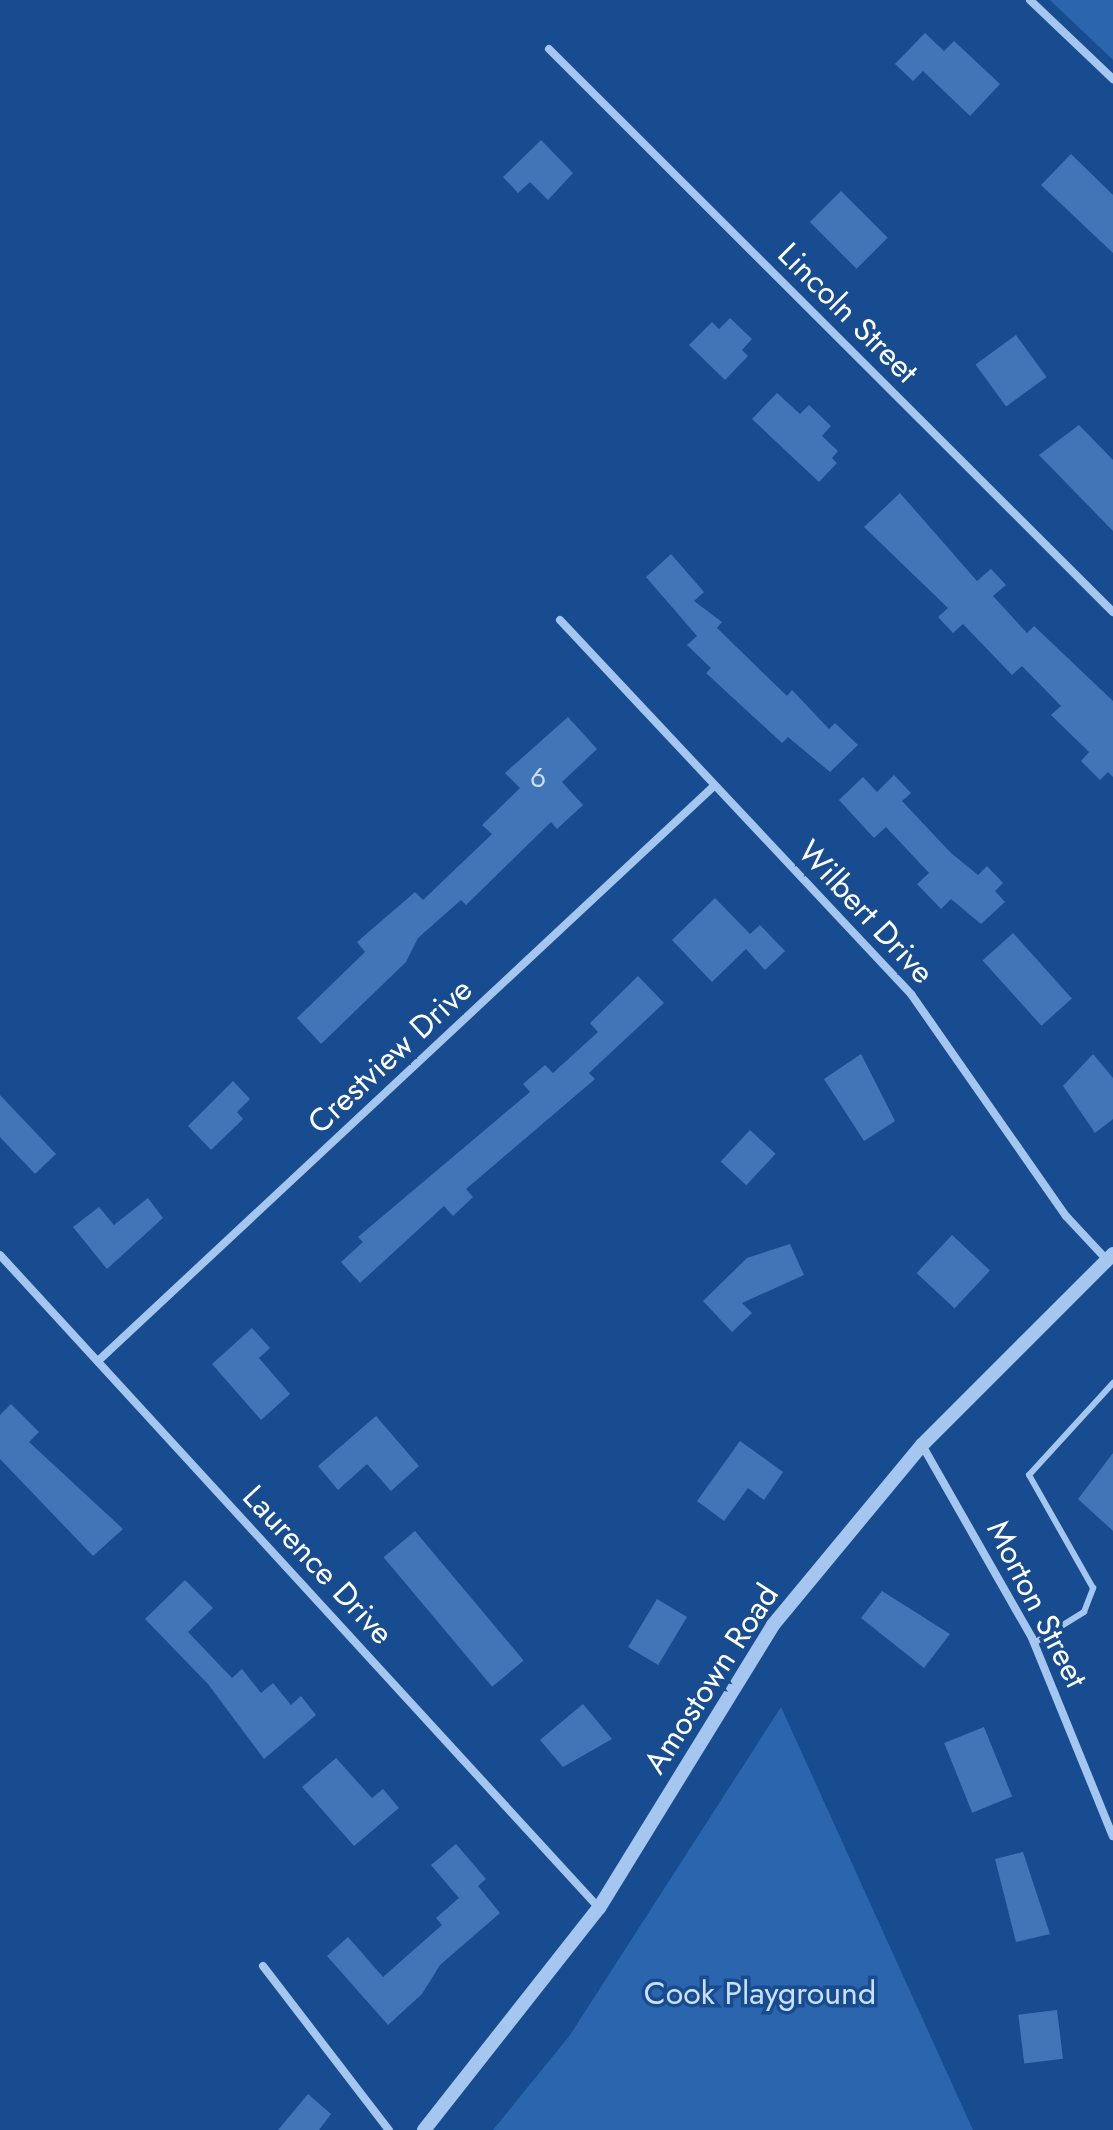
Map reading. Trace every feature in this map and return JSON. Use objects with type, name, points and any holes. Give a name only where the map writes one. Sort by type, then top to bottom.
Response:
[{"type":"street","points":[[1030,0],[1113,79]]},
{"type":"street","name":"Lincoln Street","points":[[549,49],[1113,612]]},
{"type":"street","name":"Wilbert Drive","points":[[560,620],[911,994],[1066,1216],[1110,1257]]},
{"type":"street","name":"Crestview Drive","points":[[98,1361],[714,786]]},
{"type":"street","name":"Laurence Drive","points":[[0,1255],[599,1908]]},
{"type":"street","name":"Amostown Road","points":[[424,2130],[599,1908],[773,1625],[922,1445],[1110,1257]]},
{"type":"street","name":"Morton Street","points":[[922,1445],[1034,1643],[1113,1836]]},
{"type":"street","points":[[263,1966],[389,2130]]},
{"type":"lane","points":[[1034,1643],[1084,1612],[1093,1588],[1029,1475],[1113,1383]]},
{"type":"green space","points":[[1050,0],[1113,0],[1113,60]]},
{"type":"green space","name":"Cook Playground","points":[[781,1707],[973,2130],[493,2130],[570,2035]]},
{"type":"building","points":[[925,33],[944,51],[954,41],[1000,84],[970,116],[923,71],[913,81],[895,64]]},
{"type":"building","points":[[541,140],[573,173],[548,200],[530,182],[518,193],[503,177]]},
{"type":"building","points":[[1071,154],[1113,195],[1113,253],[1041,185]]},
{"type":"building","points":[[841,191],[888,238],[857,269],[810,222]]},
{"type":"building","points":[[730,318],[752,339],[742,350],[748,356],[725,380],[689,345],[712,322],[719,329]]},
{"type":"building","points":[[1016,335],[1047,377],[1006,406],[976,364]]},
{"type":"building","points":[[777,393],[800,414],[809,405],[831,426],[822,436],[838,451],[832,458],[837,463],[819,482],[752,419]]},
{"type":"building","points":[[1079,425],[1113,460],[1113,531],[1039,455]]},
{"type":"building","points":[[900,493],[977,581],[991,569],[1006,585],[993,596],[1027,633],[1034,626],[1113,701],[1113,777],[1108,772],[1100,780],[1081,761],[1089,752],[1051,715],[1061,706],[1022,666],[1012,675],[963,624],[953,633],[938,617],[948,608],[864,527]]},
{"type":"building","points":[[671,554],[704,592],[694,601],[722,622],[717,628],[787,696],[792,690],[829,729],[835,723],[858,745],[830,772],[788,737],[782,743],[706,673],[711,668],[687,645],[697,636],[646,577]]},
{"type":"building","points":[[568,717],[597,749],[562,782],[583,805],[557,829],[551,822],[466,905],[461,900],[418,938],[406,962],[321,1044],[297,1018],[365,952],[357,942],[415,892],[423,900],[492,834],[482,825],[520,788],[505,773]]},
{"type":"building","points":[[894,775],[911,793],[902,801],[951,853],[978,875],[987,866],[1003,883],[995,891],[1005,902],[981,924],[951,899],[941,909],[917,884],[929,873],[886,827],[874,838],[839,800],[863,777],[877,792]]},
{"type":"building","points":[[715,898],[750,934],[760,925],[785,951],[765,970],[746,949],[712,982],[672,940]]},
{"type":"building","points":[[1013,933],[1072,998],[1041,1026],[983,960]]},
{"type":"building","points":[[638,976],[664,1003],[589,1073],[595,1079],[466,1189],[473,1197],[453,1216],[444,1206],[360,1283],[341,1262],[363,1242],[358,1237],[530,1092],[523,1084],[545,1065],[553,1073],[598,1032],[590,1023]]},
{"type":"building","points":[[861,1054],[895,1121],[864,1141],[824,1079]]},
{"type":"building","points":[[1093,1054],[1113,1078],[1113,1119],[1095,1133],[1063,1086]]},
{"type":"building","points":[[233,1081],[250,1099],[237,1112],[243,1119],[211,1150],[188,1126]]},
{"type":"building","points":[[0,1095],[56,1154],[35,1174],[0,1137]]},
{"type":"building","points":[[750,1130],[776,1154],[746,1185],[721,1161]]},
{"type":"building","points":[[148,1198],[163,1218],[107,1269],[73,1227],[99,1207],[114,1225]]},
{"type":"building","points":[[952,1235],[990,1270],[955,1308],[917,1273]]},
{"type":"building","points":[[790,1244],[804,1275],[742,1303],[752,1313],[732,1332],[703,1301],[747,1258]]},
{"type":"building","points":[[252,1328],[270,1348],[259,1358],[290,1394],[261,1420],[212,1364]]},
{"type":"building","points":[[11,1404],[39,1432],[29,1442],[123,1529],[93,1556],[0,1459],[0,1415]]},
{"type":"building","points":[[376,1416],[419,1466],[391,1491],[367,1464],[338,1490],[318,1466]]},
{"type":"building","points":[[740,1441],[783,1472],[764,1500],[748,1488],[724,1521],[697,1501]]},
{"type":"building","points":[[1113,1453],[1113,1531],[1078,1499]]},
{"type":"building","points":[[415,1531],[524,1660],[492,1687],[384,1557]]},
{"type":"building","points":[[185,1580],[213,1608],[188,1632],[232,1678],[242,1669],[261,1693],[273,1683],[291,1705],[301,1696],[316,1715],[264,1759],[208,1684],[145,1619]]},
{"type":"building","points":[[882,1591],[950,1634],[924,1668],[861,1618]]},
{"type":"building","points":[[657,1599],[687,1617],[658,1665],[628,1647]]},
{"type":"building","points":[[583,1704],[612,1739],[563,1767],[540,1740]]},
{"type":"building","points":[[984,1727],[1012,1797],[972,1813],[944,1743]]},
{"type":"building","points":[[336,1758],[372,1798],[383,1789],[399,1808],[354,1846],[302,1787]]},
{"type":"building","points":[[456,1844],[486,1879],[478,1886],[500,1913],[440,1965],[422,1994],[388,2025],[327,1956],[348,1937],[383,1977],[442,1925],[436,1918],[459,1898],[431,1865]]},
{"type":"building","points":[[1023,1852],[1050,1934],[1016,1942],[995,1859]]},
{"type":"building","points":[[1057,2010],[1063,2059],[1024,2063],[1018,2015]]},
{"type":"building","points":[[308,2094],[331,2114],[319,2130],[278,2130]]}]
